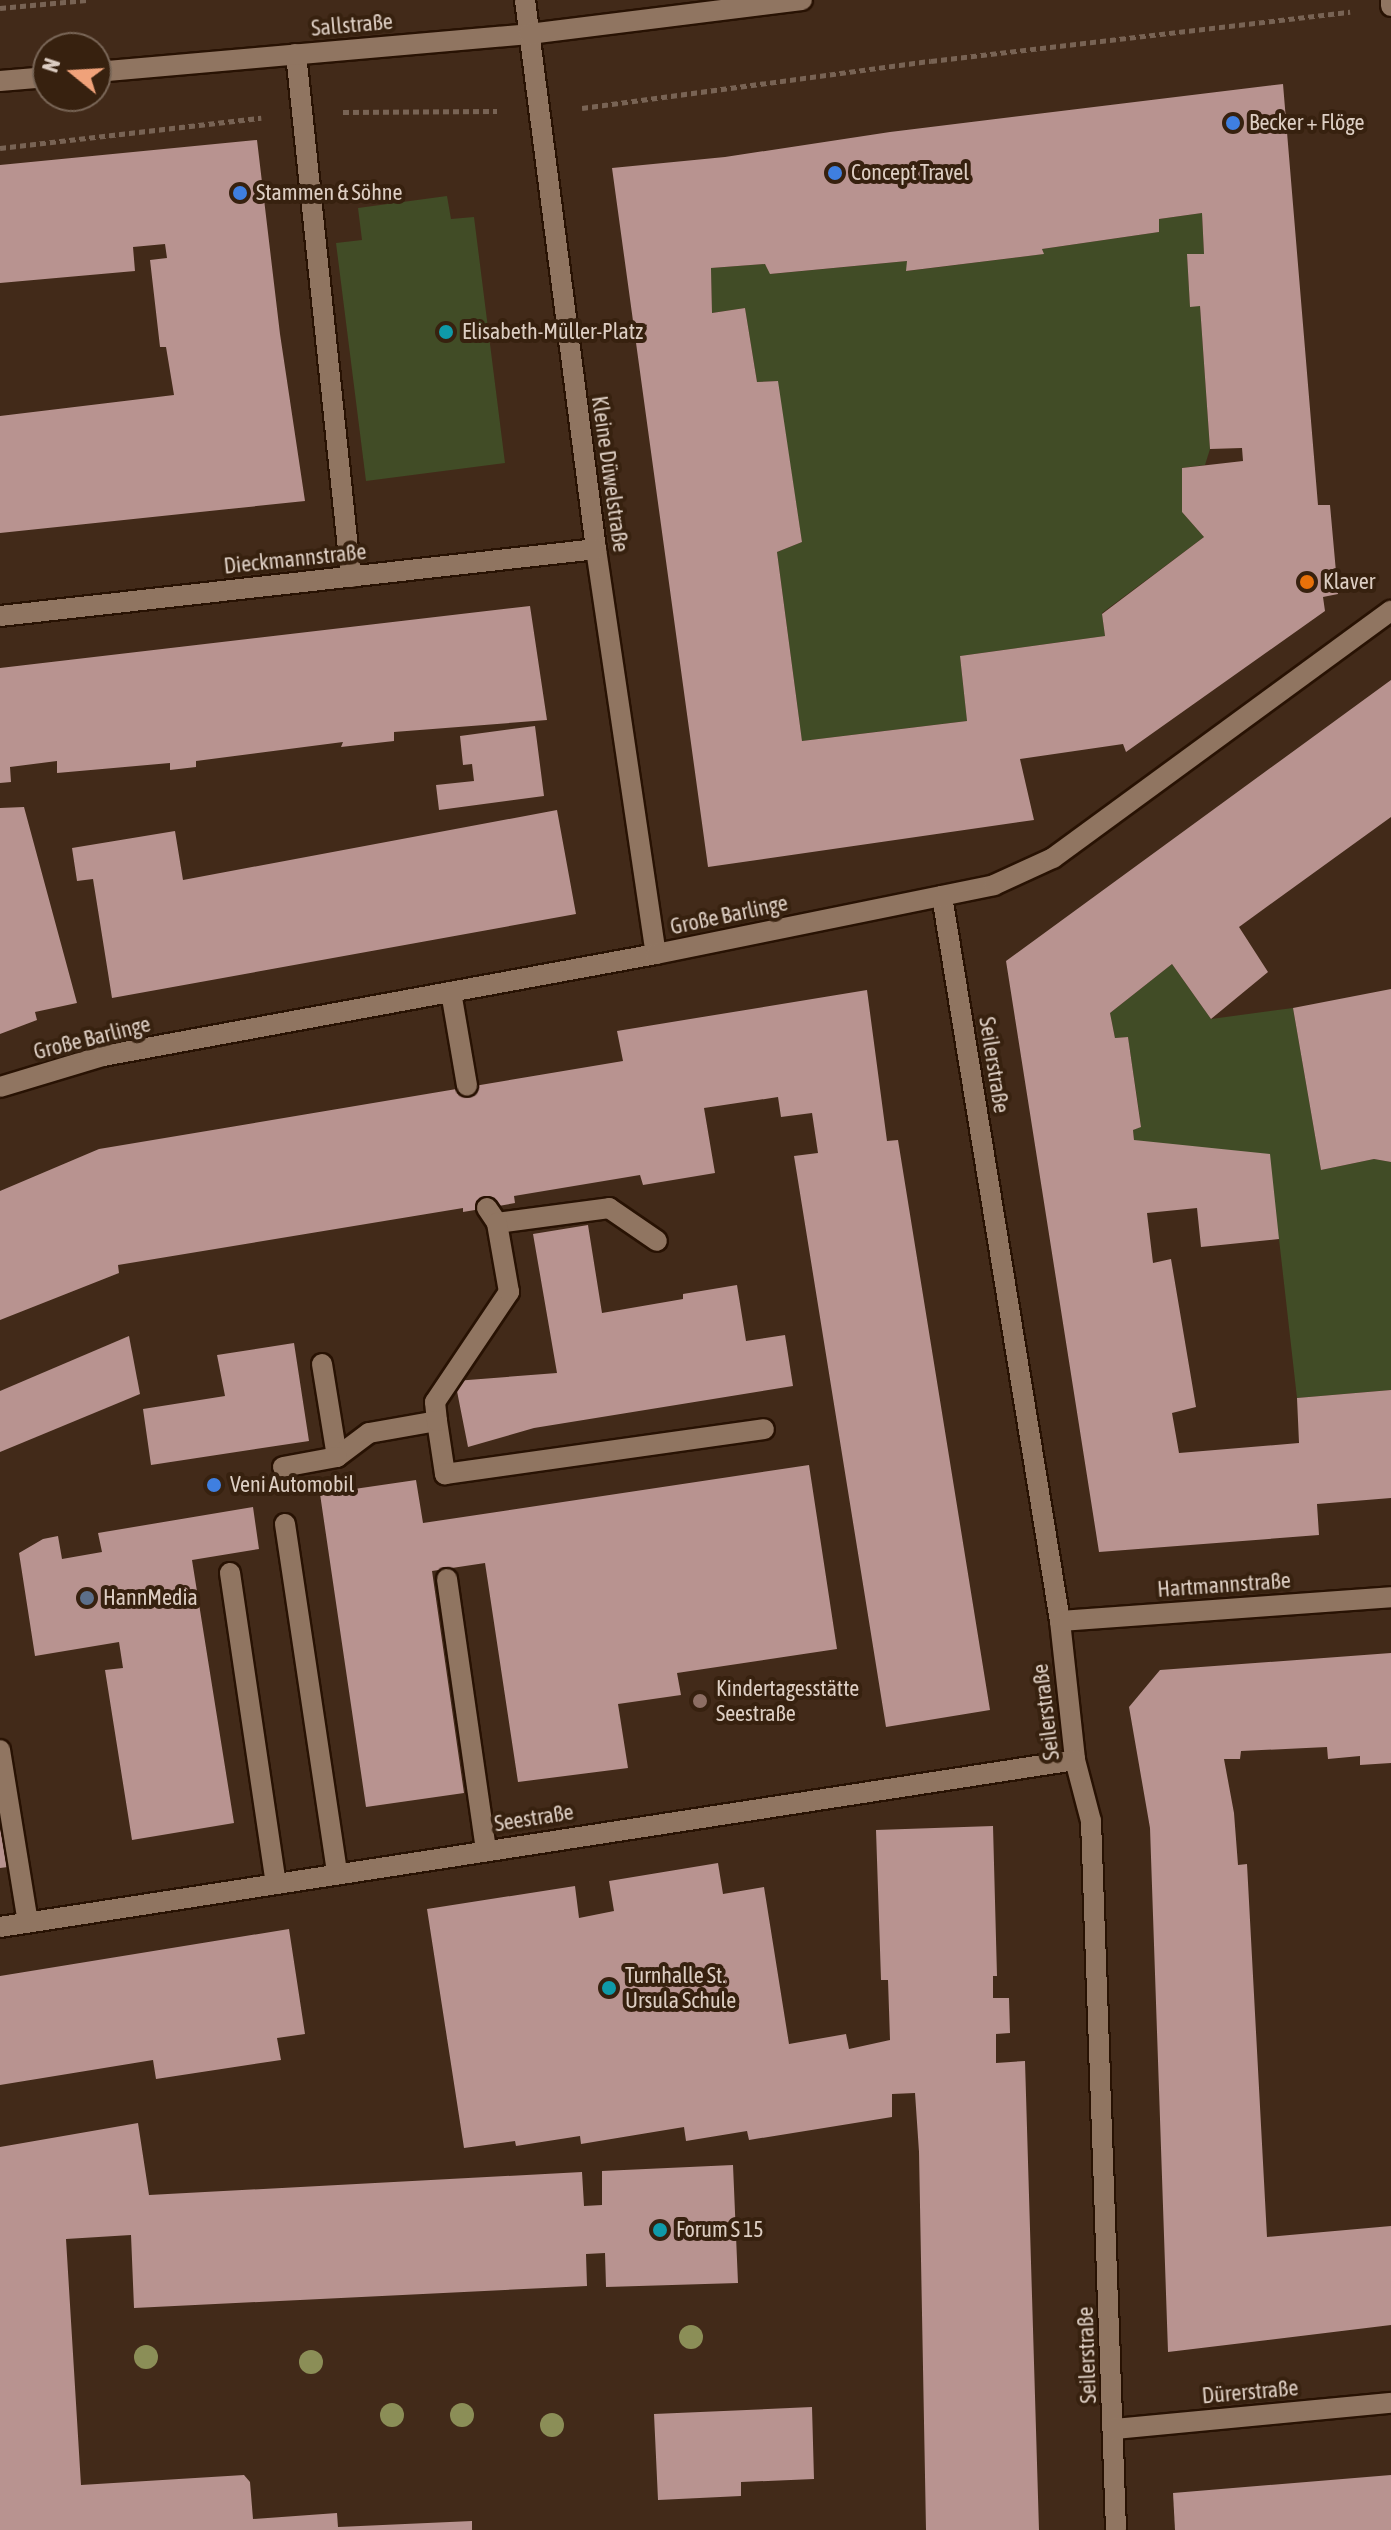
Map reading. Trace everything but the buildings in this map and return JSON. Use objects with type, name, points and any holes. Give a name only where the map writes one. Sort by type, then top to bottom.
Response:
[{"type":"street","name":"Kleine Düwelstraße","points":[[525,0],[596,549],[656,954]]},
{"type":"street","name":"Sallstraße","points":[[112,71],[529,34],[802,0]]},
{"type":"street","points":[[1391,0],[1391,6]]},
{"type":"street","points":[[296,54],[351,577]]},
{"type":"street","points":[[0,81],[32,78]]},
{"type":"street","name":"Dieckmannstraße","points":[[0,616],[596,549]]},
{"type":"street","name":"Große Barlinge","points":[[0,1087],[103,1056],[656,954],[994,885],[1053,858],[1391,611]]},
{"type":"street","name":"Seilerstraße","points":[[942,896],[1060,1621],[1075,1760],[1091,1821],[1116,2530]]},
{"type":"street","points":[[451,992],[467,1086]]},
{"type":"street","points":[[657,1241],[609,1208],[492,1216],[509,1292],[435,1402],[445,1474],[764,1429]]},
{"type":"street","points":[[322,1364],[337,1457]]},
{"type":"street","points":[[283,1467],[337,1457],[369,1433],[437,1421]]},
{"type":"street","points":[[285,1524],[337,1873]]},
{"type":"street","points":[[230,1573],[276,1883]]},
{"type":"street","points":[[447,1579],[486,1849]]},
{"type":"street","name":"Hartmannstraße","points":[[1060,1621],[1391,1597]]},
{"type":"street","points":[[0,1750],[28,1922]]},
{"type":"street","name":"Seestraße","points":[[0,1927],[486,1849],[1075,1760]]},
{"type":"street","name":"Dürerstraße","points":[[1114,2429],[1391,2403]]},
{"type":"path","points":[[0,8],[87,0]]},
{"type":"path","points":[[0,148],[302,113],[481,109],[539,114],[931,61],[1359,11]]},
{"type":"green space","points":[[447,196],[451,219],[474,217],[505,463],[366,481],[336,243],[362,240],[358,208]]},
{"type":"green space","points":[[1202,213],[1204,254],[1187,254],[1190,306],[1200,306],[1210,449],[1205,465],[1182,468],[1182,512],[1204,537],[1102,613],[1105,636],[960,656],[967,721],[802,741],[777,552],[802,542],[777,381],[757,382],[745,308],[712,313],[711,268],[765,264],[771,274],[907,261],[907,271],[1043,254],[1042,249],[1159,232],[1159,219]]},
{"type":"green space","points":[[1172,964],[1211,1019],[1293,1008],[1321,1170],[1374,1159],[1391,1162],[1391,1390],[1297,1398],[1279,1239],[1134,1140],[1133,1130],[1141,1126],[1128,1037],[1115,1038],[1110,1013]]},
{"type":"place","name":"Becker + Flöge","points":[[1233,123]]},
{"type":"place","name":"Concept Travel","points":[[835,173]]},
{"type":"place","name":"Stammen & Söhne","points":[[240,193]]},
{"type":"place","name":"Elisabeth-Müller-Platz","points":[[446,332]]},
{"type":"place","name":"Klaver","points":[[1307,582]]},
{"type":"place","name":"Veni Automobil","points":[[214,1485]]},
{"type":"place","name":"HannMedia","points":[[87,1598]]},
{"type":"place","name":"Kindertagesstätte Seestraße","points":[[700,1701]]},
{"type":"place","name":"Turnhalle St. Ursula Schule","points":[[609,1988]]},
{"type":"place","name":"Forum S 15","points":[[660,2230]]}]
